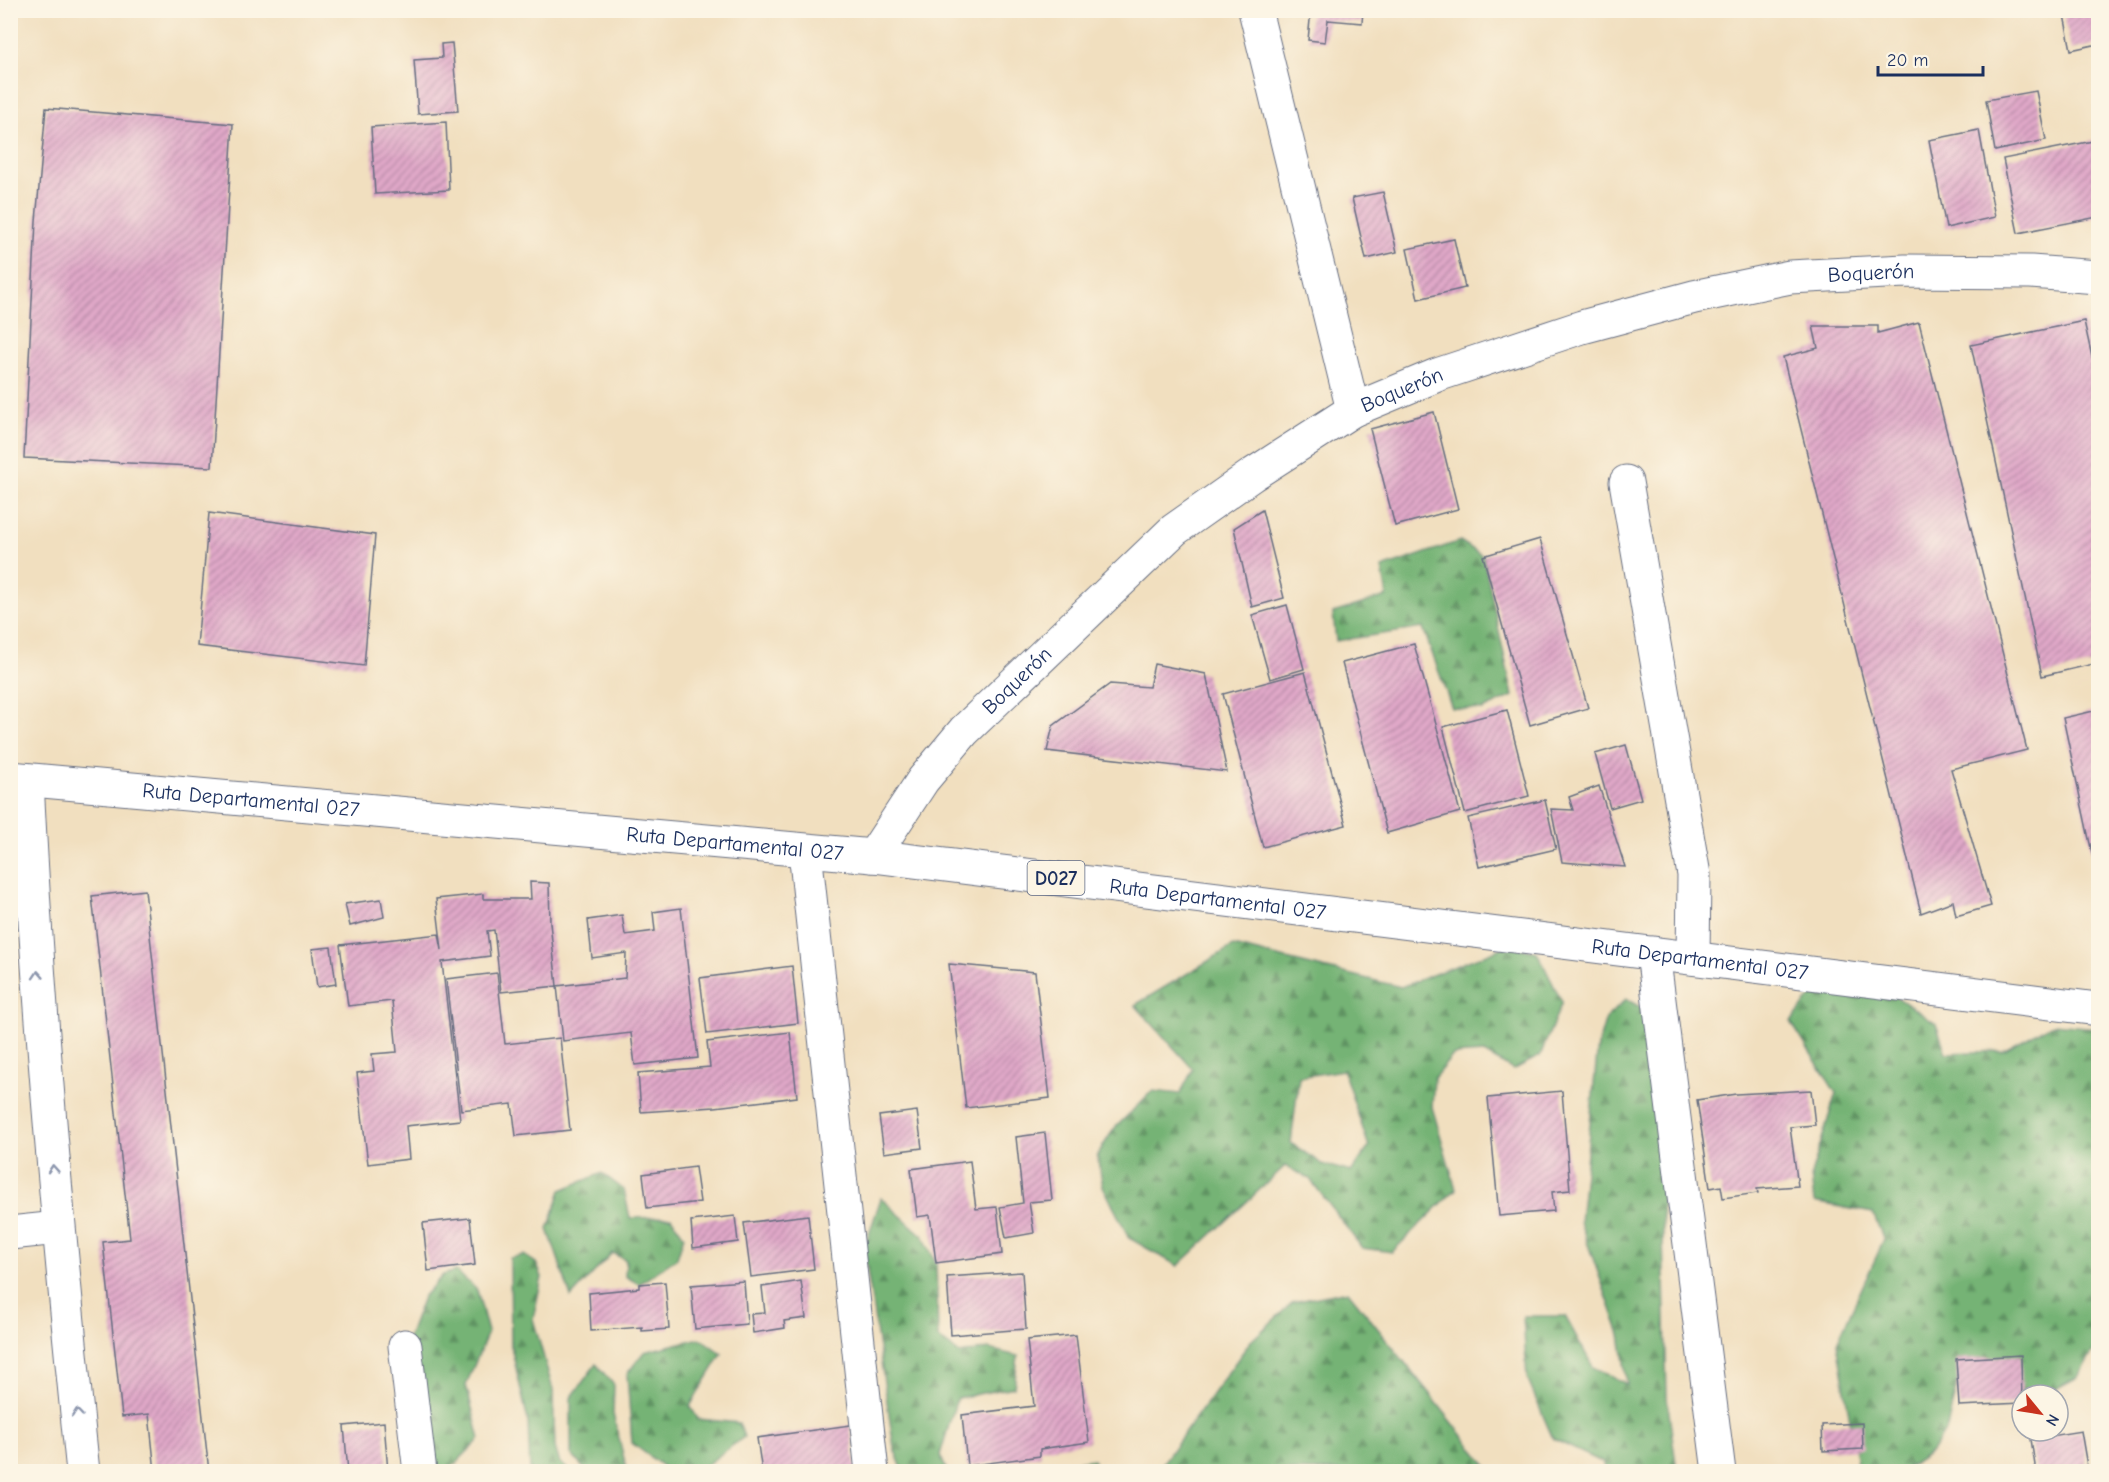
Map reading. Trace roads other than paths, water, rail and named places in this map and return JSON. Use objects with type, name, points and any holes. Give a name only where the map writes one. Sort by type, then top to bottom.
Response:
[{"type":"street","points":[[1255,10],[1353,410]]},
{"type":"street","name":"Boquerón","points":[[873,856],[922,780],[964,730],[1174,531],[1252,475],[1353,410],[1437,375],[1582,327],[1694,297],[1790,277],[1905,271],[2031,272],[2098,276]]},
{"type":"street","points":[[1626,482],[1694,875],[1693,958]]},
{"type":"street","points":[[19,779],[21,895],[83,1472]]},
{"type":"street","name":"Ruta Departamental 027","points":[[19,779],[360,807],[873,856],[2098,1009]]},
{"type":"street","points":[[806,851],[872,1472]]},
{"type":"street","points":[[1653,952],[1719,1472]]},
{"type":"street","points":[[10,1233],[58,1228]]},
{"type":"street","points":[[405,1346],[420,1472]]}]
